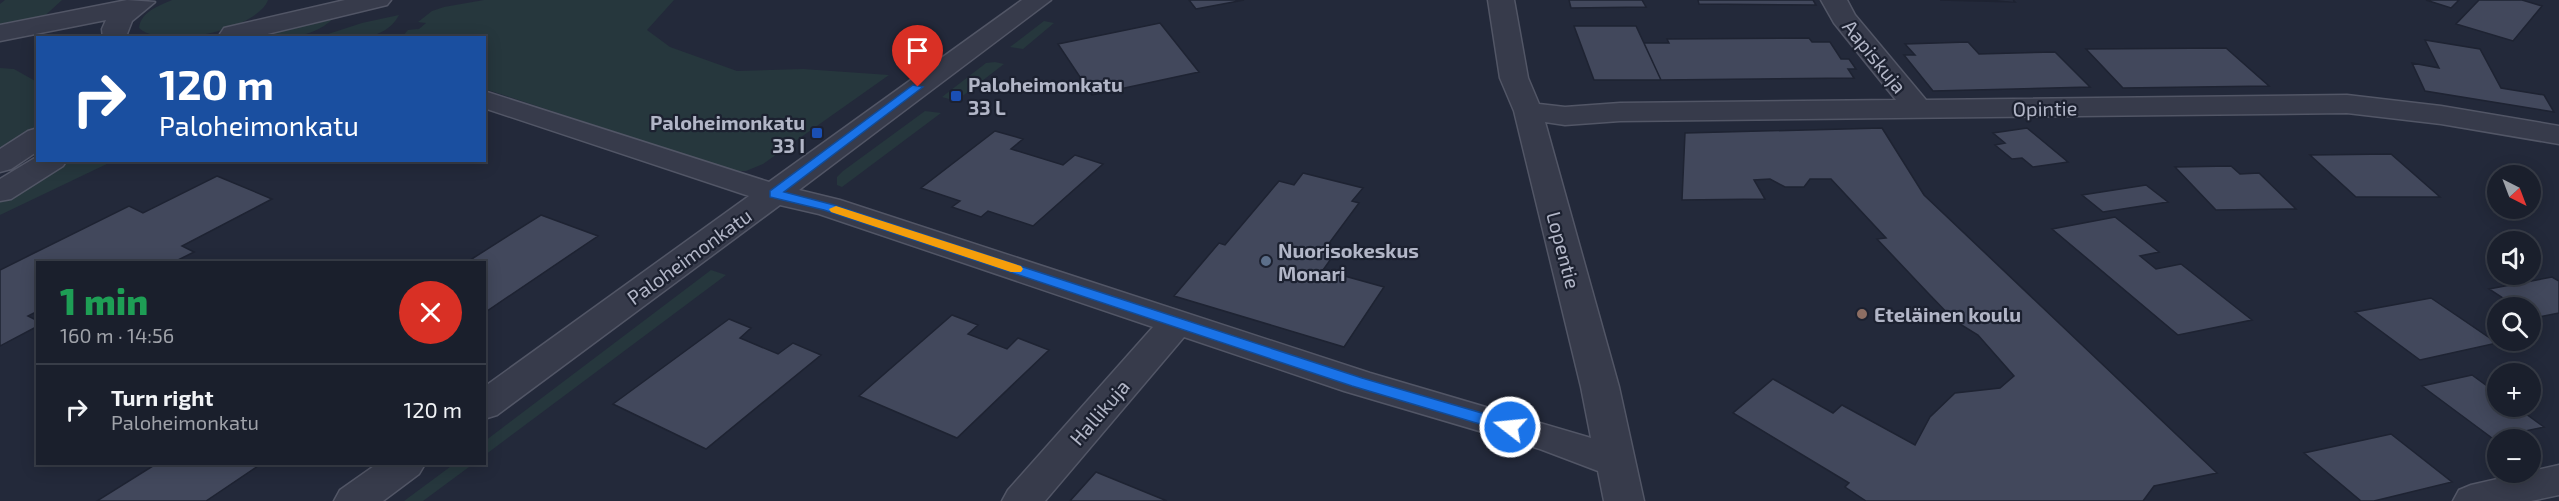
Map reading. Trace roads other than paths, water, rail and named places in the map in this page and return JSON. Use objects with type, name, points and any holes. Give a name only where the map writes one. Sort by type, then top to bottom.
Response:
[{"type":"street","points":[[227,36],[267,19],[288,0]]},
{"type":"street","points":[[227,36],[378,0]]},
{"type":"street","name":"Paloheimonkatu","points":[[486,405],[1038,0]]},
{"type":"street","name":"Lopentie","points":[[1501,0],[1514,78],[1528,111],[1597,375],[1624,501]]},
{"type":"street","name":"Aapiskuja","points":[[1834,0],[1843,18],[1919,110]]},
{"type":"street","points":[[0,33],[139,4]]},
{"type":"street","points":[[116,36],[115,25],[139,4]]},
{"type":"street","points":[[0,48],[36,42]]},
{"type":"street","points":[[486,100],[774,194],[829,207],[1357,382],[1554,439],[1616,463]]},
{"type":"street","name":"Opintie","points":[[1528,111],[1565,116],[1620,112],[2348,104],[2441,115],[2559,135]]},
{"type":"street","points":[[0,163],[36,138]]},
{"type":"street","points":[[0,192],[49,162]]},
{"type":"street","name":"Hallikuja","points":[[1022,501],[1177,322]]},
{"type":"street","points":[[354,501],[404,465]]},
{"type":"street","points":[[2474,501],[2485,496],[2559,480]]},
{"type":"place","name":"Paloheimonkatu 33 L","points":[[956,96]]},
{"type":"place","name":"Paloheimonkatu 33 I","points":[[817,133]]},
{"type":"place","name":"Nuorisokeskus Monari","points":[[1266,261]]},
{"type":"place","name":"Eteläinen koulu","points":[[1862,314]]}]
